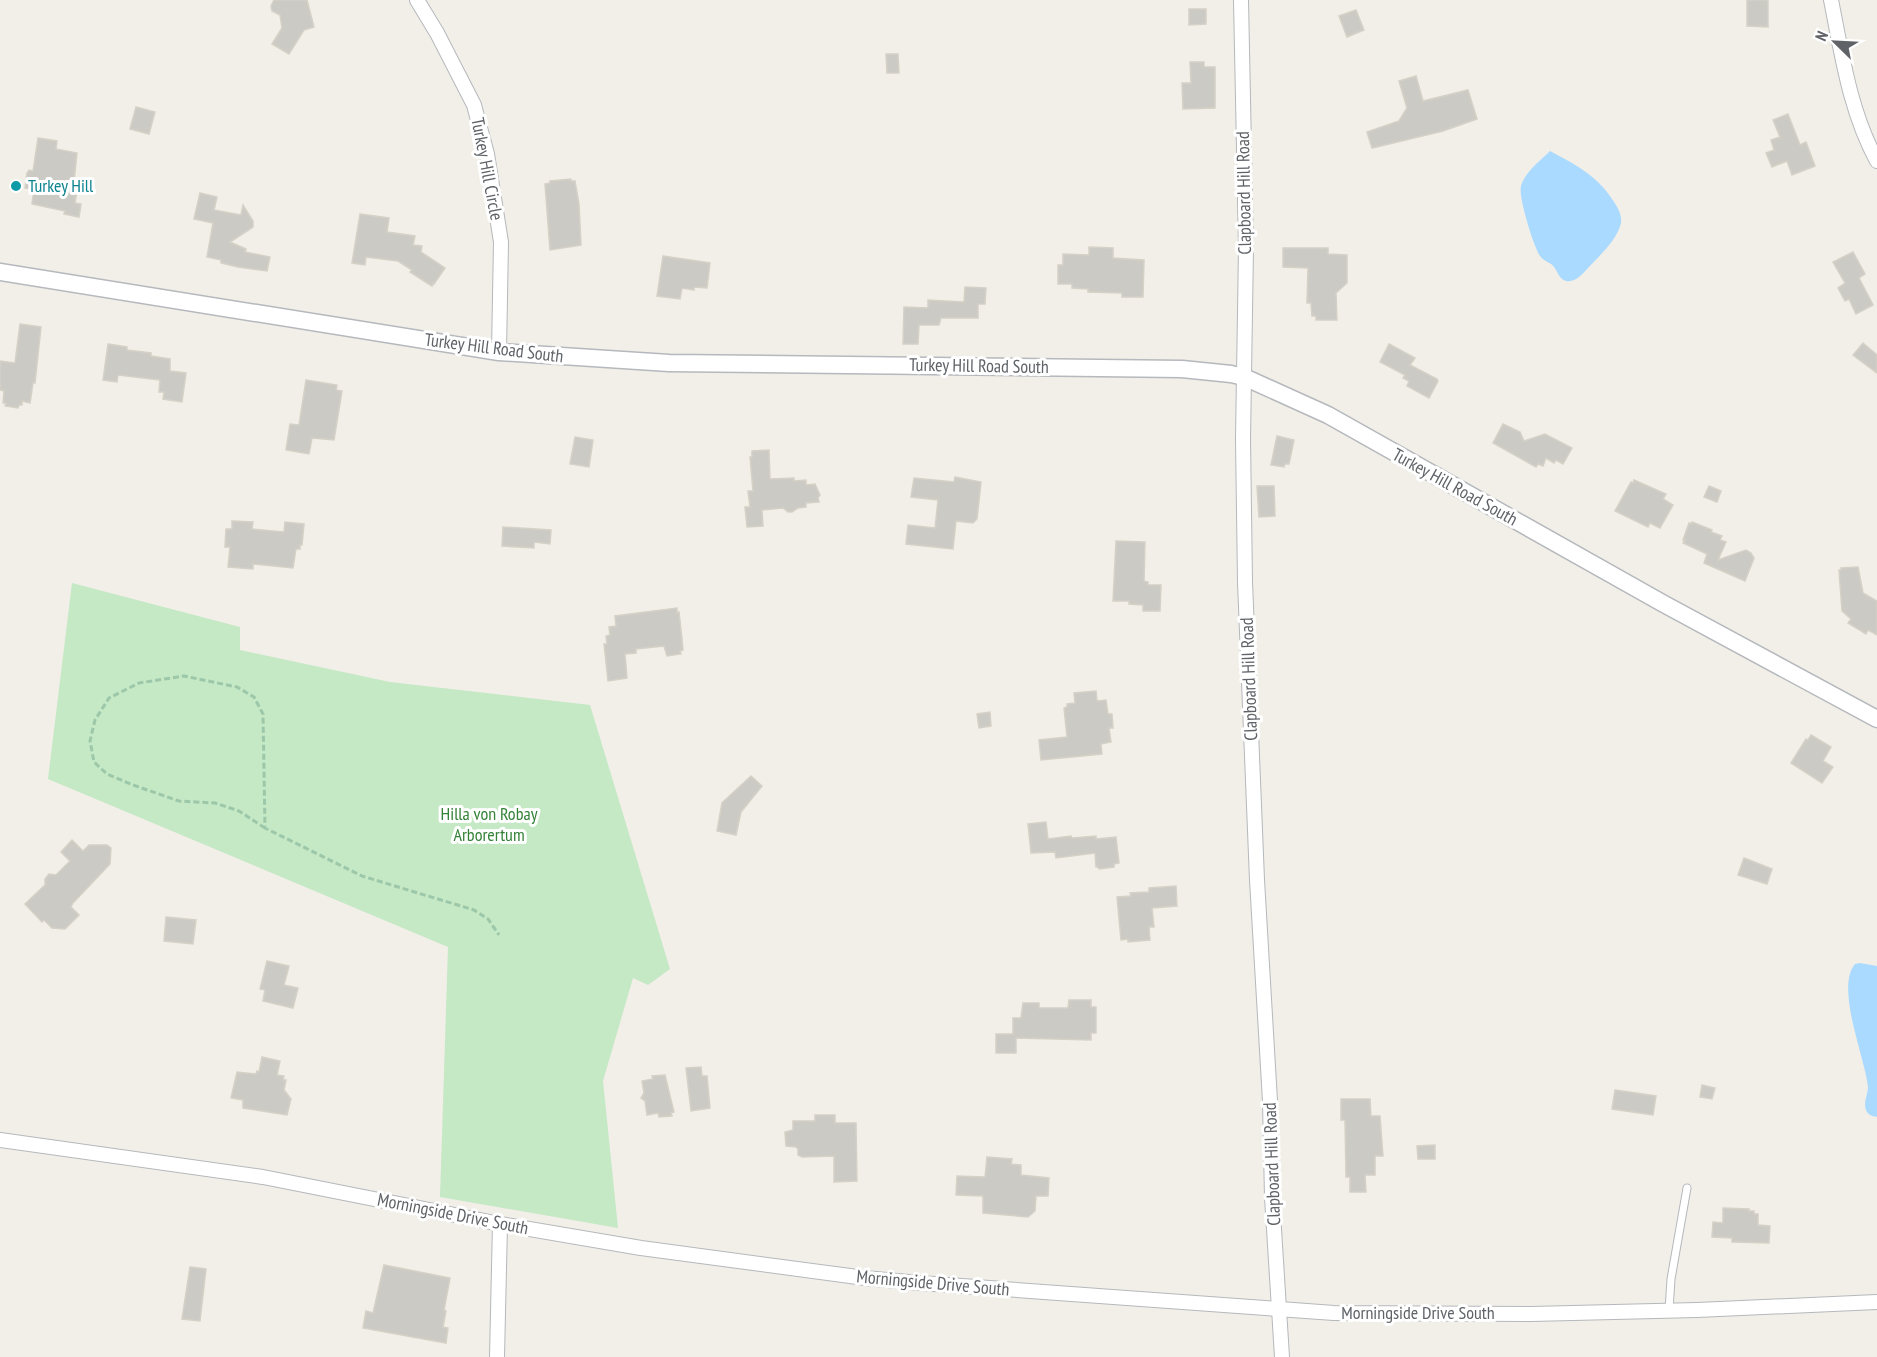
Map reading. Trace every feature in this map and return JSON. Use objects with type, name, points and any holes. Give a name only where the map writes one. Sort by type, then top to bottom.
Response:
[{"type":"street","name":"Turkey Hill Circle","points":[[417,0],[437,33],[474,105],[487,154],[501,242],[498,352]]},
{"type":"street","name":"Clapboard Hill Road","points":[[1241,0],[1246,248],[1245,582],[1257,880],[1267,1033],[1275,1256],[1282,1357]]},
{"type":"street","points":[[1831,0],[1856,112],[1877,161]]},
{"type":"street","name":"Turkey Hill Road South","points":[[0,272],[498,352],[669,363],[1182,369],[1244,377],[1328,415],[1664,604],[1877,719]]},
{"type":"street","name":"Morningside Drive South","points":[[0,1140],[264,1177],[500,1224],[641,1248],[864,1278],[1334,1313],[1531,1314],[1877,1302]]},
{"type":"street","points":[[497,1357],[500,1224]]},
{"type":"lane","points":[[1669,1310],[1671,1279],[1687,1188]]},
{"type":"path","points":[[265,828],[263,714],[254,697],[237,687],[184,676],[140,682],[109,698],[95,720],[90,741],[94,762],[107,774],[179,801],[215,803],[239,811],[265,828],[362,876],[474,910],[488,919],[499,935]]},
{"type":"green space","name":"Hilla von Robay Arborertum","points":[[72,583],[240,627],[240,650],[390,682],[590,705],[670,969],[648,985],[633,978],[603,1081],[618,1228],[440,1197],[448,947],[48,779]]},
{"type":"water","points":[[1550,151],[1594,178],[1608,193],[1621,217],[1619,229],[1608,247],[1582,275],[1570,281],[1562,279],[1553,265],[1543,260],[1537,251],[1522,200],[1523,181],[1533,167]]},
{"type":"water","points":[[1855,964],[1877,966],[1877,1117],[1869,1114],[1865,1107],[1868,1087],[1853,1023],[1848,989],[1850,975]]},
{"type":"building","points":[[274,0],[307,0],[314,27],[304,30],[289,54],[272,44],[282,28],[280,15],[272,11],[271,6]]},
{"type":"building","points":[[1747,0],[1768,0],[1768,27],[1747,26]]},
{"type":"building","points":[[1189,9],[1206,9],[1206,24],[1189,25]]},
{"type":"building","points":[[1356,10],[1364,30],[1347,37],[1339,16]]},
{"type":"building","points":[[886,54],[898,54],[899,73],[887,73]]},
{"type":"building","points":[[1190,62],[1204,62],[1204,67],[1215,67],[1215,108],[1183,109],[1182,83],[1191,83]]},
{"type":"building","points":[[1416,76],[1423,101],[1468,90],[1477,119],[1443,131],[1372,148],[1367,132],[1399,121],[1407,108],[1399,81]]},
{"type":"building","points":[[136,107],[155,112],[149,134],[130,129]]},
{"type":"building","points":[[1788,114],[1800,145],[1806,142],[1815,166],[1792,175],[1787,161],[1772,167],[1766,153],[1774,150],[1771,140],[1780,137],[1773,120]]},
{"type":"building","points":[[38,138],[57,141],[56,149],[77,153],[73,191],[77,191],[75,203],[81,204],[79,217],[64,214],[65,211],[32,204],[34,189],[25,188],[27,173],[29,170],[33,171]]},
{"type":"building","points":[[571,179],[575,181],[579,204],[581,245],[550,250],[545,184],[550,181]]},
{"type":"building","points":[[200,193],[217,197],[214,210],[241,215],[243,205],[253,221],[253,227],[230,242],[246,249],[245,252],[270,257],[267,271],[238,267],[207,257],[213,223],[194,219]]},
{"type":"building","points":[[360,214],[389,218],[387,232],[415,236],[413,245],[422,246],[421,252],[445,268],[434,284],[432,286],[410,272],[412,270],[398,261],[366,257],[365,265],[352,263]]},
{"type":"building","points":[[1089,247],[1113,248],[1113,258],[1144,260],[1143,297],[1122,297],[1122,293],[1088,292],[1088,289],[1072,288],[1072,284],[1058,284],[1058,265],[1063,265],[1063,254],[1089,255]]},
{"type":"building","points":[[1283,248],[1328,248],[1328,254],[1347,255],[1347,283],[1336,293],[1337,320],[1316,320],[1316,316],[1312,316],[1311,303],[1307,303],[1308,268],[1283,267]]},
{"type":"building","points":[[1853,252],[1865,274],[1859,278],[1873,305],[1856,314],[1849,299],[1845,301],[1838,288],[1845,283],[1833,262]]},
{"type":"building","points":[[663,256],[710,263],[707,288],[694,287],[694,290],[682,288],[680,299],[657,296]]},
{"type":"building","points":[[965,287],[986,288],[985,304],[978,304],[978,318],[941,318],[939,325],[919,325],[918,344],[903,344],[904,307],[928,308],[928,300],[964,302]]},
{"type":"building","points":[[20,324],[41,327],[35,383],[33,383],[30,403],[22,401],[22,405],[18,408],[5,406],[6,403],[3,403],[4,391],[0,390],[0,361],[15,363]]},
{"type":"building","points":[[1863,343],[1877,355],[1877,373],[1853,355]]},
{"type":"building","points":[[108,344],[170,359],[170,371],[186,373],[182,402],[163,399],[164,392],[159,392],[160,380],[118,375],[117,382],[103,380]]},
{"type":"building","points":[[1389,344],[1415,358],[1410,365],[1437,379],[1429,398],[1407,386],[1409,381],[1403,378],[1405,375],[1380,362]]},
{"type":"building","points":[[306,380],[337,385],[336,390],[342,391],[334,440],[312,438],[309,454],[286,450],[290,424],[299,425]]},
{"type":"building","points":[[1503,424],[1520,432],[1524,441],[1545,434],[1572,448],[1563,464],[1556,460],[1554,463],[1546,458],[1543,466],[1538,464],[1536,467],[1493,443]]},
{"type":"building","points":[[1277,436],[1294,440],[1289,464],[1285,464],[1284,467],[1271,465]]},
{"type":"building","points":[[575,437],[593,440],[589,467],[570,464]]},
{"type":"building","points":[[769,450],[770,479],[794,478],[794,481],[806,480],[806,485],[815,484],[820,495],[819,502],[806,503],[806,507],[792,512],[783,508],[762,510],[763,526],[747,527],[745,507],[750,507],[748,491],[753,491],[750,457],[752,457],[752,451]]},
{"type":"building","points":[[955,477],[981,482],[977,519],[973,523],[956,521],[953,549],[906,544],[908,525],[935,528],[938,500],[911,497],[914,478],[954,482]]},
{"type":"building","points":[[1634,480],[1666,494],[1663,499],[1673,505],[1660,528],[1650,523],[1648,527],[1615,511]]},
{"type":"building","points":[[1257,486],[1274,486],[1275,516],[1259,517]]},
{"type":"building","points":[[1709,486],[1721,491],[1717,502],[1704,497]]},
{"type":"building","points":[[232,521],[253,522],[252,529],[284,532],[285,522],[304,524],[302,545],[300,549],[296,549],[293,568],[253,564],[253,569],[228,567],[230,547],[225,547],[226,529],[232,529]]},
{"type":"building","points":[[1692,522],[1722,536],[1720,540],[1726,542],[1718,560],[1746,550],[1751,553],[1754,558],[1745,581],[1704,563],[1707,554],[1683,543],[1689,523]]},
{"type":"building","points":[[503,527],[551,530],[550,544],[534,542],[534,548],[502,546]]},
{"type":"building","points":[[1116,541],[1145,542],[1144,581],[1148,582],[1148,585],[1161,585],[1160,611],[1143,611],[1143,605],[1129,604],[1129,601],[1113,601]]},
{"type":"building","points":[[1858,567],[1863,593],[1877,601],[1877,635],[1868,630],[1866,634],[1848,623],[1851,619],[1842,611],[1839,570]]},
{"type":"building","points":[[677,608],[683,650],[680,651],[681,654],[667,656],[664,646],[636,649],[636,653],[625,654],[627,678],[608,681],[604,644],[607,644],[606,636],[610,635],[609,627],[616,626],[615,616]]},
{"type":"building","points":[[1096,691],[1097,701],[1106,700],[1108,714],[1112,714],[1113,728],[1109,728],[1111,742],[1101,744],[1102,754],[1041,760],[1039,740],[1067,737],[1064,708],[1067,704],[1075,703],[1074,693]]},
{"type":"building","points":[[990,712],[991,726],[979,728],[977,714]]},
{"type":"building","points":[[1811,735],[1831,747],[1823,761],[1833,767],[1822,783],[1791,763]]},
{"type":"building","points":[[751,776],[762,786],[741,812],[736,835],[717,831],[722,803]]},
{"type":"building","points":[[1046,822],[1048,839],[1071,836],[1072,838],[1096,836],[1096,839],[1116,837],[1119,863],[1114,864],[1114,867],[1099,869],[1096,867],[1095,853],[1056,858],[1055,852],[1031,853],[1028,824]]},
{"type":"building","points":[[72,840],[83,851],[89,845],[107,845],[111,848],[110,864],[73,903],[71,907],[79,915],[65,929],[52,928],[44,920],[42,922],[25,904],[45,885],[45,879],[49,874],[56,875],[70,861],[61,852]]},
{"type":"building","points":[[1744,858],[1772,869],[1767,884],[1738,875]]},
{"type":"building","points":[[1176,886],[1177,906],[1152,908],[1154,927],[1149,927],[1150,940],[1128,942],[1128,939],[1121,940],[1117,897],[1131,896],[1130,893],[1149,892],[1149,888]]},
{"type":"building","points":[[166,917],[196,920],[193,944],[164,941]]},
{"type":"building","points":[[267,961],[289,966],[284,985],[298,988],[293,1008],[263,1001],[265,990],[260,989]]},
{"type":"building","points":[[1069,1000],[1091,1000],[1091,1007],[1096,1007],[1096,1033],[1091,1033],[1091,1040],[1016,1038],[1016,1053],[996,1053],[996,1034],[1013,1034],[1013,1018],[1021,1018],[1023,1003],[1039,1003],[1039,1008],[1068,1008]]},
{"type":"building","points":[[262,1057],[280,1061],[277,1075],[284,1076],[283,1080],[286,1080],[284,1090],[291,1099],[287,1115],[243,1108],[243,1100],[231,1098],[237,1072],[256,1074],[257,1071],[259,1072]]},
{"type":"building","points":[[701,1067],[702,1076],[707,1076],[710,1108],[691,1111],[686,1068]]},
{"type":"building","points":[[665,1075],[674,1112],[671,1113],[672,1116],[659,1117],[658,1113],[647,1115],[645,1101],[641,1098],[644,1093],[642,1081],[653,1079],[652,1076]]},
{"type":"building","points":[[1702,1085],[1715,1088],[1712,1099],[1700,1097]]},
{"type":"building","points":[[1615,1090],[1656,1096],[1653,1115],[1612,1109]]},
{"type":"building","points":[[1341,1099],[1370,1099],[1371,1116],[1380,1116],[1383,1156],[1375,1156],[1375,1175],[1365,1175],[1366,1192],[1350,1192],[1350,1177],[1346,1177],[1345,1120],[1341,1120]]},
{"type":"building","points":[[815,1115],[835,1115],[835,1123],[856,1123],[857,1181],[834,1182],[834,1156],[802,1157],[798,1155],[796,1147],[786,1146],[785,1132],[793,1130],[793,1121],[815,1121]]},
{"type":"building","points":[[1435,1145],[1435,1159],[1418,1159],[1417,1146]]},
{"type":"building","points":[[987,1157],[1012,1159],[1011,1164],[1021,1165],[1021,1175],[1049,1178],[1048,1196],[1036,1196],[1035,1211],[1028,1217],[983,1213],[983,1196],[956,1195],[957,1176],[985,1177]]},
{"type":"building","points":[[1723,1208],[1749,1209],[1749,1211],[1754,1211],[1754,1214],[1758,1214],[1758,1225],[1770,1226],[1769,1243],[1732,1242],[1732,1238],[1712,1237],[1713,1222],[1723,1223]]},
{"type":"building","points":[[384,1265],[450,1278],[444,1310],[446,1311],[443,1327],[448,1328],[446,1343],[363,1328],[366,1311],[373,1313]]},
{"type":"building","points":[[190,1267],[206,1269],[200,1321],[182,1319]]},
{"type":"place","name":"Turkey Hill","points":[[16,186]]}]
